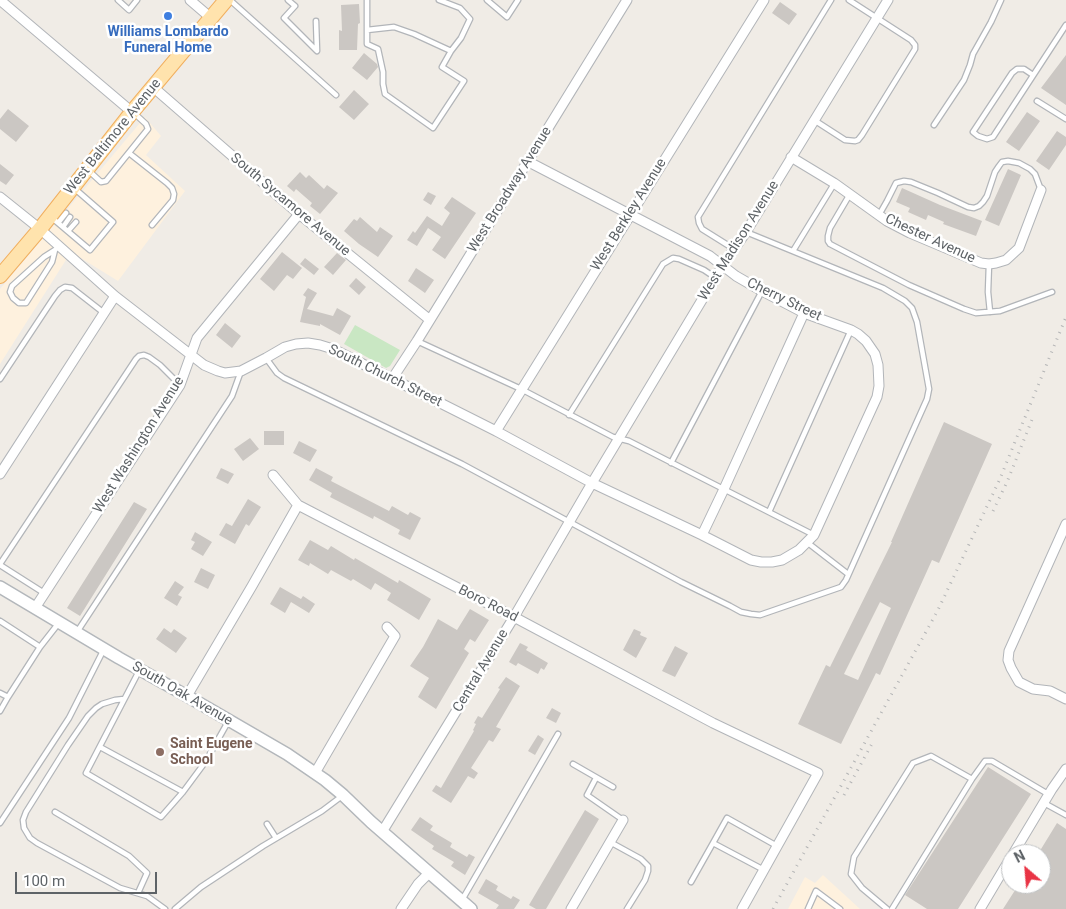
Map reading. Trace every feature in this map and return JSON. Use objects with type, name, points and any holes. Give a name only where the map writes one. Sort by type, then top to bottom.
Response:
[{"type":"main road","name":"West Baltimore Avenue","points":[[0,276],[40,229],[57,222],[80,195],[87,169],[226,0]]},
{"type":"main road","name":"South Oak Avenue","points":[[0,587],[287,754],[315,773],[343,795],[382,832],[466,905]]},
{"type":"street","points":[[0,0],[132,112]]},
{"type":"street","points":[[190,0],[211,18]]},
{"type":"street","name":"West Broadway Avenue","points":[[392,379],[417,342],[627,0]]},
{"type":"street","name":"West Berkley Avenue","points":[[496,431],[764,0]]},
{"type":"street","name":"West Madison Avenue","points":[[592,483],[723,266],[746,232],[888,0]]},
{"type":"street","name":"South Sycamore Avenue","points":[[153,87],[299,214],[430,320]]},
{"type":"street","name":"Chester Avenue","points":[[791,157],[834,183],[887,221],[981,263],[989,264],[1006,260],[1019,248],[1041,190]]},
{"type":"street","name":"Cherry Street","points":[[528,161],[710,256],[736,276],[762,291],[804,313],[854,332]]},
{"type":"street","name":"South Church Street","points":[[0,197],[40,229],[57,248],[115,296],[204,365],[218,371],[225,373],[241,371],[285,347],[296,344],[320,345],[333,349],[496,431],[592,483],[751,560],[761,562],[782,560],[808,543]]},
{"type":"street","name":"West Washington Avenue","points":[[35,608],[180,386],[197,338],[299,214]]},
{"type":"street","points":[[0,474],[115,296]]},
{"type":"street","points":[[702,535],[804,313]]},
{"type":"street","points":[[808,543],[814,534],[877,397],[879,386],[878,365],[875,354],[866,341],[854,332]]},
{"type":"street","name":"Boro Road","points":[[273,475],[298,505],[713,723],[818,773],[777,846]]},
{"type":"street","name":"Central Avenue","points":[[382,832],[514,617],[592,483]]},
{"type":"street","points":[[187,696],[298,505]]},
{"type":"street","points":[[1066,524],[1009,651],[1008,660],[1019,682],[1033,689],[1050,691],[1066,699]]},
{"type":"street","points":[[315,773],[395,636],[387,627]]},
{"type":"street","points":[[1019,844],[1066,769]]},
{"type":"street","points":[[571,909],[623,820]]},
{"type":"street","points":[[742,909],[777,846]]},
{"type":"street","points":[[401,909],[418,884],[429,872]]},
{"type":"street","points":[[980,909],[1001,874]]},
{"type":"lane","points":[[118,0],[129,10],[137,0]]},
{"type":"lane","points":[[230,0],[336,95]]},
{"type":"lane","points":[[288,0],[294,6],[284,18],[317,52],[316,21]]},
{"type":"lane","points":[[367,0],[367,44],[378,49],[386,94],[433,128],[464,81],[442,67],[450,51],[461,38],[470,19],[460,8],[438,0]]},
{"type":"lane","points":[[486,0],[507,17],[518,0]]},
{"type":"lane","points":[[734,249],[702,228],[698,217],[831,0]]},
{"type":"lane","points":[[814,120],[845,140],[858,140],[915,49],[915,45],[911,40],[849,0]]},
{"type":"lane","points":[[934,125],[964,80],[973,54],[1001,0]]},
{"type":"lane","points":[[1033,76],[1024,69],[1017,69],[1012,73],[973,132],[978,136],[988,139],[993,137],[1033,76],[1066,25]]},
{"type":"lane","points":[[367,30],[394,27],[450,51]]},
{"type":"lane","points":[[1037,101],[1066,119]]},
{"type":"lane","points":[[87,169],[101,182],[106,181],[148,129],[146,124],[132,112]]},
{"type":"lane","points":[[129,153],[167,183],[172,188],[174,194],[173,200],[152,225]]},
{"type":"lane","points":[[878,215],[896,183],[904,181],[929,189],[968,207],[974,208],[979,206],[987,196],[995,172],[1002,162],[1008,161],[1019,162],[1030,169],[1035,174],[1041,190]]},
{"type":"lane","points":[[793,251],[834,183]]},
{"type":"lane","points":[[850,194],[830,228],[828,241],[830,244],[909,285],[976,313],[1000,311],[1052,292]]},
{"type":"lane","points":[[68,215],[57,222],[90,250],[113,222],[80,195]]},
{"type":"lane","points":[[68,232],[76,222]]},
{"type":"lane","points":[[266,358],[277,373],[284,378],[462,464],[681,582],[741,612],[760,615],[841,587],[846,580],[927,399],[929,389],[918,322],[912,308],[905,301],[883,288],[746,232]]},
{"type":"lane","points":[[57,248],[52,262],[26,303],[19,303],[10,292],[12,286],[44,257],[57,248]]},
{"type":"lane","points":[[569,415],[663,264],[673,258],[679,259],[704,270],[716,278]]},
{"type":"lane","points":[[989,264],[988,292],[990,312]]},
{"type":"lane","points":[[0,380],[54,296],[60,290],[65,287],[72,288],[104,313]]},
{"type":"lane","points":[[672,463],[762,291]]},
{"type":"lane","points":[[769,512],[854,332]]},
{"type":"lane","points":[[417,342],[520,390],[612,437],[629,441],[814,534]]},
{"type":"lane","points":[[44,593],[0,565],[136,358],[144,355],[149,357],[160,365],[180,386]]},
{"type":"lane","points":[[77,632],[232,396],[241,371]]},
{"type":"lane","points":[[808,543],[848,574]]},
{"type":"lane","points":[[0,621],[40,648]]},
{"type":"lane","points":[[0,712],[40,648],[59,622]]},
{"type":"lane","points":[[0,823],[69,718],[104,648]]},
{"type":"lane","points":[[140,669],[86,772],[161,816],[183,792],[206,761],[229,720]]},
{"type":"lane","points":[[0,692],[8,697]]},
{"type":"lane","points":[[124,699],[102,704],[88,716],[26,812],[24,828],[30,838],[37,843],[120,888],[147,896],[165,909]]},
{"type":"lane","points":[[466,905],[558,734]]},
{"type":"lane","points":[[100,747],[183,792]]},
{"type":"lane","points":[[887,909],[862,888],[851,874],[854,857],[912,763],[931,756],[972,780]]},
{"type":"lane","points":[[892,909],[985,761],[992,761],[1066,815]]},
{"type":"lane","points":[[573,764],[613,787]]},
{"type":"lane","points":[[596,778],[587,795],[623,820]]},
{"type":"lane","points":[[175,909],[201,887],[276,838],[322,811],[343,795]]},
{"type":"lane","points":[[55,812],[129,856],[147,873],[138,893]]},
{"type":"lane","points":[[691,882],[727,818],[777,846]]},
{"type":"lane","points":[[267,824],[276,838]]},
{"type":"lane","points":[[610,842],[642,859],[648,866],[645,880],[627,909]]},
{"type":"lane","points":[[713,843],[764,870]]},
{"type":"lane","points":[[808,909],[816,891],[840,909]]},
{"type":"shaded area","points":[[145,117],[161,136],[146,155],[185,191],[118,281],[71,252],[0,364],[0,289]]},
{"type":"shaded area","points":[[823,875],[860,909],[788,909],[805,877],[815,883]]},
{"type":"green space","points":[[355,325],[400,350],[390,366],[386,368],[344,344]]},
{"type":"building","points":[[780,2],[797,14],[789,25],[772,13]]},
{"type":"building","points":[[359,4],[360,23],[358,24],[357,50],[339,50],[339,30],[342,31],[341,5]]},
{"type":"building","points":[[364,53],[378,67],[367,80],[352,68]]},
{"type":"building","points":[[1066,55],[1066,105],[1041,88]]},
{"type":"building","points":[[354,90],[369,104],[354,120],[339,107]]},
{"type":"building","points":[[8,109],[29,126],[16,142],[0,129],[0,119]]},
{"type":"building","points":[[1027,112],[1040,121],[1019,151],[1006,142]]},
{"type":"building","points":[[1057,131],[1066,137],[1066,145],[1049,170],[1036,161]]},
{"type":"building","points":[[0,164],[14,175],[6,185],[0,181]]},
{"type":"building","points":[[1008,169],[1021,175],[999,226],[985,220]]},
{"type":"building","points":[[300,172],[306,178],[309,175],[324,189],[327,185],[338,193],[320,214],[310,206],[312,203],[296,189],[294,192],[287,186]]},
{"type":"building","points":[[902,188],[982,221],[976,236],[943,224],[944,222],[928,215],[926,220],[908,212],[910,208],[896,202]]},
{"type":"building","points":[[428,192],[436,196],[431,205],[423,200]]},
{"type":"building","points":[[452,197],[476,213],[445,259],[432,250],[441,237],[428,228],[417,246],[407,240],[413,231],[415,233],[427,216],[442,226],[450,213],[444,208]]},
{"type":"building","points":[[360,217],[377,232],[380,227],[393,236],[378,257],[344,231],[354,219],[357,221]]},
{"type":"building","points":[[282,252],[302,268],[293,279],[287,275],[274,291],[260,279]]},
{"type":"building","points":[[337,253],[346,260],[333,275],[324,267]]},
{"type":"building","points":[[305,258],[319,269],[314,275],[300,264]]},
{"type":"building","points":[[416,268],[434,280],[425,293],[408,281]]},
{"type":"building","points":[[356,278],[366,287],[359,295],[349,286]]},
{"type":"building","points":[[308,288],[317,293],[307,309],[333,316],[337,308],[351,316],[340,335],[320,324],[320,326],[300,322],[306,297],[303,295]]},
{"type":"building","points":[[225,323],[241,336],[232,348],[216,335]]},
{"type":"building","points":[[944,422],[992,444],[939,563],[932,560],[880,675],[876,673],[841,744],[798,724],[826,665],[830,667],[891,542]],"holes":[[[880,602],[891,608],[858,680],[844,674]]]},
{"type":"building","points":[[264,431],[284,431],[284,445],[264,445]]},
{"type":"building","points":[[250,438],[259,449],[243,461],[234,449]]},
{"type":"building","points":[[299,441],[317,450],[310,462],[293,453]]},
{"type":"building","points":[[221,468],[234,474],[228,484],[216,478]]},
{"type":"building","points":[[316,468],[333,477],[331,481],[389,511],[392,506],[408,515],[410,512],[421,518],[410,540],[398,534],[400,530],[374,516],[373,519],[330,497],[332,493],[309,480]]},
{"type":"building","points":[[248,499],[261,507],[249,526],[246,524],[235,544],[219,535],[226,523],[232,526]]},
{"type":"building","points":[[134,502],[147,509],[80,616],[67,608]]},
{"type":"building","points":[[195,532],[212,542],[203,556],[191,549],[195,542],[191,540]]},
{"type":"building","points":[[310,540],[328,550],[331,546],[398,583],[399,580],[431,599],[419,620],[387,600],[391,593],[375,583],[371,590],[353,579],[351,581],[331,570],[328,574],[310,563],[309,566],[298,560]]},
{"type":"building","points":[[201,568],[215,575],[208,589],[194,582]]},
{"type":"building","points":[[175,581],[184,587],[178,595],[182,597],[177,606],[164,598]]},
{"type":"building","points":[[280,587],[301,599],[303,596],[315,604],[309,613],[291,602],[285,613],[270,604]]},
{"type":"building","points":[[470,609],[489,620],[475,642],[470,639],[464,649],[469,653],[436,709],[418,697],[429,678],[410,666],[438,619],[457,630]]},
{"type":"building","points":[[164,628],[171,633],[174,629],[187,638],[176,653],[156,639]]},
{"type":"building","points":[[634,629],[641,632],[640,635],[647,638],[636,658],[623,650]]},
{"type":"building","points":[[520,643],[528,647],[526,650],[548,663],[544,670],[541,668],[538,674],[518,663],[516,666],[509,662]]},
{"type":"building","points":[[675,646],[688,653],[675,677],[662,671]]},
{"type":"building","points":[[506,677],[520,686],[496,727],[501,729],[493,742],[489,740],[471,768],[478,773],[474,779],[468,776],[451,803],[432,791],[436,785],[441,788],[474,731],[476,724],[474,723],[478,716],[482,718]]},
{"type":"building","points":[[552,708],[561,713],[556,723],[546,718]]},
{"type":"building","points":[[538,735],[544,739],[535,755],[528,751]]},
{"type":"building","points":[[988,767],[1031,794],[958,909],[927,909],[905,895]]},
{"type":"building","points":[[585,810],[599,819],[546,909],[536,909],[529,905]]},
{"type":"building","points":[[420,817],[433,826],[430,830],[452,843],[450,847],[467,857],[469,854],[475,857],[465,875],[451,866],[454,862],[432,849],[434,846],[411,830]]},
{"type":"building","points":[[1057,823],[1066,829],[1066,909],[1003,909],[1013,894],[1051,894],[1051,844],[1044,844]]},
{"type":"building","points":[[486,879],[498,886],[496,890],[511,899],[513,896],[520,900],[514,909],[496,909],[499,905],[478,893]]},
{"type":"railway","points":[[773,909],[938,610],[999,481],[1066,317]]},
{"type":"railway","points":[[993,511],[1007,482],[1033,417]]},
{"type":"railway","points":[[844,795],[874,740]]},
{"type":"place","name":"Williams Lombardo Funeral Home","points":[[168,16]]},
{"type":"place","name":"Saint Eugene School","points":[[160,752]]}]
